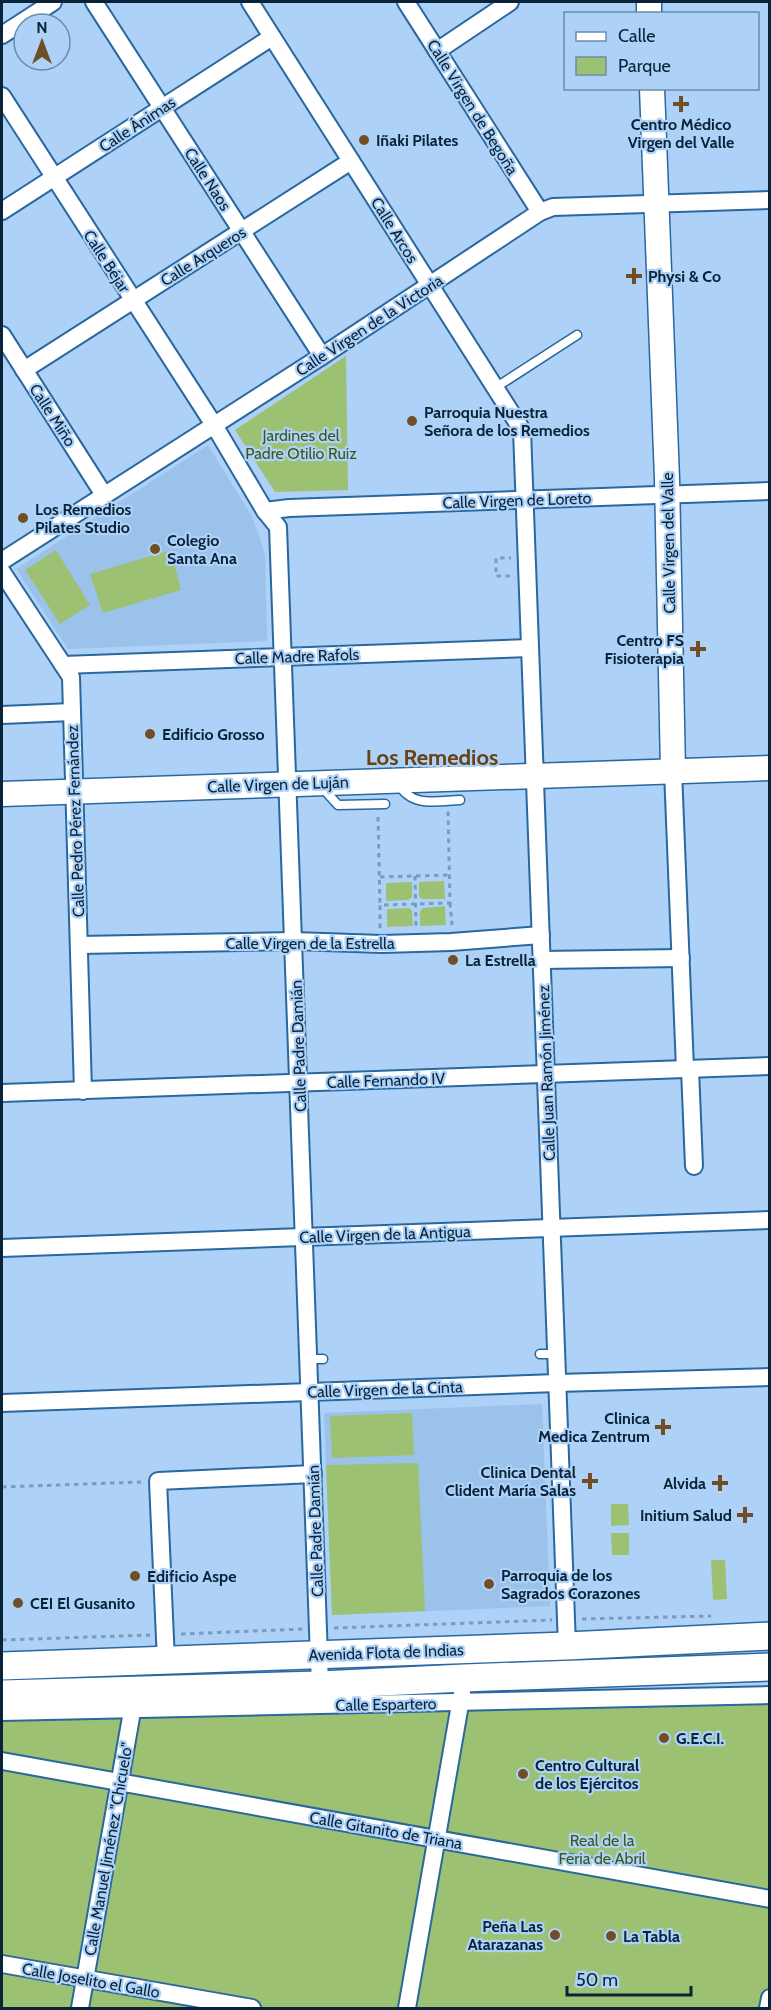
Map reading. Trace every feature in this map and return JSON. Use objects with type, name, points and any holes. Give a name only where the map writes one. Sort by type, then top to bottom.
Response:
[{"type":"main road","name":"Calle Virgen del Valle","points":[[652,90],[667,495],[673,771]]},
{"type":"main road","name":"Calle Virgen de Luján","points":[[2,794],[770,768]]},
{"type":"main road","name":"Avenida Flota de Indias","points":[[2,1666],[154,1662],[322,1642],[468,1649],[770,1636]]},
{"type":"main road","points":[[462,1690],[468,1649]]},
{"type":"main road","points":[[134,1699],[154,1662]]},
{"type":"main road","name":"Avenida Flota de Indias","points":[[2,1694],[134,1699],[320,1685],[462,1690],[741,1667],[770,1667]]},
{"type":"main road","points":[[741,1667],[770,1675]]},
{"type":"street","points":[[2,35],[53,2]]},
{"type":"street","name":"Calle Naos","points":[[93,2],[322,356]]},
{"type":"street","name":"Calle Arcos","points":[[250,2],[522,430],[526,499]]},
{"type":"street","name":"Calle Virgen de Begoña","points":[[406,2],[540,212]]},
{"type":"street","points":[[438,51],[510,2]]},
{"type":"street","name":"Calle Ánimas","points":[[2,211],[272,37]]},
{"type":"street","name":"Calle Béjar","points":[[2,96],[214,426]]},
{"type":"street","name":"Calle Arqueros","points":[[24,370],[351,161]]},
{"type":"street","name":"Calle Virgen de la Victoria","points":[[2,561],[322,356],[540,212],[553,207],[770,200]]},
{"type":"street","name":"Calle Miño","points":[[2,335],[104,495]]},
{"type":"street","name":"Calle Padre Damián","points":[[214,426],[265,511],[279,527],[305,1237],[316,1359],[310,1392],[322,1642],[320,1685]]},
{"type":"street","name":"Calle Virgen de Loreto","points":[[265,511],[290,508],[770,491]]},
{"type":"street","name":"Calle Juan Ramón Jiménez","points":[[526,499],[551,1228],[548,1354],[557,1383],[567,1646]]},
{"type":"street","name":"Calle Pedro Pérez Fernández","points":[[2,572],[71,677],[83,1090]]},
{"type":"street","name":"Calle Madre Rafols","points":[[63,665],[530,648]]},
{"type":"street","points":[[2,715],[72,712]]},
{"type":"street","name":"Calle Virgen del Valle","points":[[673,771],[681,958],[694,1166]]},
{"type":"street","name":"Calle Virgen de la Estrella","points":[[79,945],[294,941],[382,944],[451,942],[541,935]]},
{"type":"street","points":[[542,960],[681,958]]},
{"type":"street","name":"Calle Fernando IV","points":[[2,1094],[770,1066]]},
{"type":"street","name":"Calle Virgen de la Antigua","points":[[2,1248],[770,1220]]},
{"type":"street","name":"Calle Virgen de la Cinta","points":[[2,1403],[770,1377]]},
{"type":"street","points":[[154,1662],[158,1481],[313,1474]]},
{"type":"street","points":[[407,2008],[462,1690]]},
{"type":"street","name":"Calle Espartero","points":[[2,1712],[134,1699],[462,1690],[770,1695]]},
{"type":"street","name":"Calle Manuel Jiménez \"Chicuelo\"","points":[[80,2008],[134,1699]]},
{"type":"street","name":"Calle Gitanito de Triana","points":[[2,1761],[770,1899]]},
{"type":"street","name":"Calle Joselito el Gallo","points":[[2,1964],[252,2008]]},
{"type":"street","points":[[768,2008],[770,1998]]},
{"type":"lane","points":[[495,387],[577,335]]},
{"type":"lane","points":[[396,780],[402,792],[411,798],[422,801],[460,800]]},
{"type":"lane","points":[[321,782],[338,805],[385,804]]},
{"type":"path","points":[[528,558],[496,558],[496,576],[528,576]]},
{"type":"path","points":[[448,811],[452,927]]},
{"type":"path","points":[[378,812],[380,930]]},
{"type":"path","points":[[380,877],[450,875]]},
{"type":"path","points":[[415,876],[416,928]]},
{"type":"path","points":[[380,905],[450,903]]},
{"type":"path","points":[[2,1487],[158,1481]]},
{"type":"path","points":[[577,1619],[715,1616]]},
{"type":"path","points":[[322,1642],[554,1620]]},
{"type":"path","points":[[172,1634],[306,1629]]},
{"type":"path","points":[[2,1640],[157,1635]]},
{"type":"shaded area","name":"Colegio Santa Ana","points":[[208,445],[251,515],[259,535],[265,555],[267,641],[68,649],[16,569]]},
{"type":"shaded area","points":[[542,1404],[550,1606],[332,1615],[324,1413]]},
{"type":"green space","name":"Jardines del Padre Otilio Ruiz","points":[[346,356],[348,490],[275,492],[235,430]]},
{"type":"green space","points":[[56,550],[90,605],[60,624],[25,570]]},
{"type":"green space","points":[[171,550],[181,590],[103,613],[90,574]]},
{"type":"green space","points":[[444,881],[445,899],[419,897],[419,882]]},
{"type":"green space","points":[[412,882],[412,897],[408,900],[386,901],[386,883]]},
{"type":"green space","points":[[445,906],[446,925],[420,926],[420,911],[423,908]]},
{"type":"green space","points":[[409,908],[412,911],[413,926],[387,927],[387,909]]},
{"type":"green space","points":[[412,1413],[414,1455],[332,1458],[330,1416]]},
{"type":"green space","points":[[418,1463],[425,1611],[332,1615],[326,1465]]},
{"type":"green space","points":[[611,1504],[628,1504],[629,1525],[611,1526]]},
{"type":"green space","points":[[611,1533],[629,1533],[629,1555],[612,1555]]},
{"type":"green space","points":[[711,1560],[725,1560],[727,1599],[713,1600]]},
{"type":"green space","name":"Real de la Feria de Abril","points":[[769,1686],[769,2008],[2,2008],[2,1706]]},
{"type":"place","name":"Centro Médico Virgen del Valle","points":[[681,104]]},
{"type":"place","name":"Iñaki Pilates","points":[[364,140]]},
{"type":"place","name":"Physi & Co","points":[[634,276]]},
{"type":"place","name":"Parroquia Nuestra Señora de los Remedios","points":[[412,421]]},
{"type":"place","name":"Los Remedios Pilates Studio","points":[[23,518]]},
{"type":"place","name":"Colegio Santa Ana","points":[[155,549]]},
{"type":"place","name":"Centro FS Fisioterapia","points":[[698,649]]},
{"type":"place","name":"Edificio Grosso","points":[[150,734]]},
{"type":"place","name":"La Estrella","points":[[453,960]]},
{"type":"place","name":"Clinica Medica Zentrum","points":[[663,1427]]},
{"type":"place","name":"Clinica Dental Clident María Salas","points":[[590,1481]]},
{"type":"place","name":"Alvida","points":[[720,1483]]},
{"type":"place","name":"Initium Salud","points":[[745,1515]]},
{"type":"place","name":"Edificio Aspe","points":[[135,1576]]},
{"type":"place","name":"Parroquia de los Sagrados Corazones","points":[[489,1584]]},
{"type":"place","name":"CEI El Gusanito","points":[[18,1603]]},
{"type":"place","name":"G.E.C.I.","points":[[664,1738]]},
{"type":"place","name":"Centro Cultural de los Ejércitos","points":[[523,1774]]},
{"type":"place","name":"Peña Las Atarazanas","points":[[555,1935]]},
{"type":"place","name":"La Tabla","points":[[611,1936]]},
{"type":"district","name":"Los Remedios","points":[[432,757]]}]
